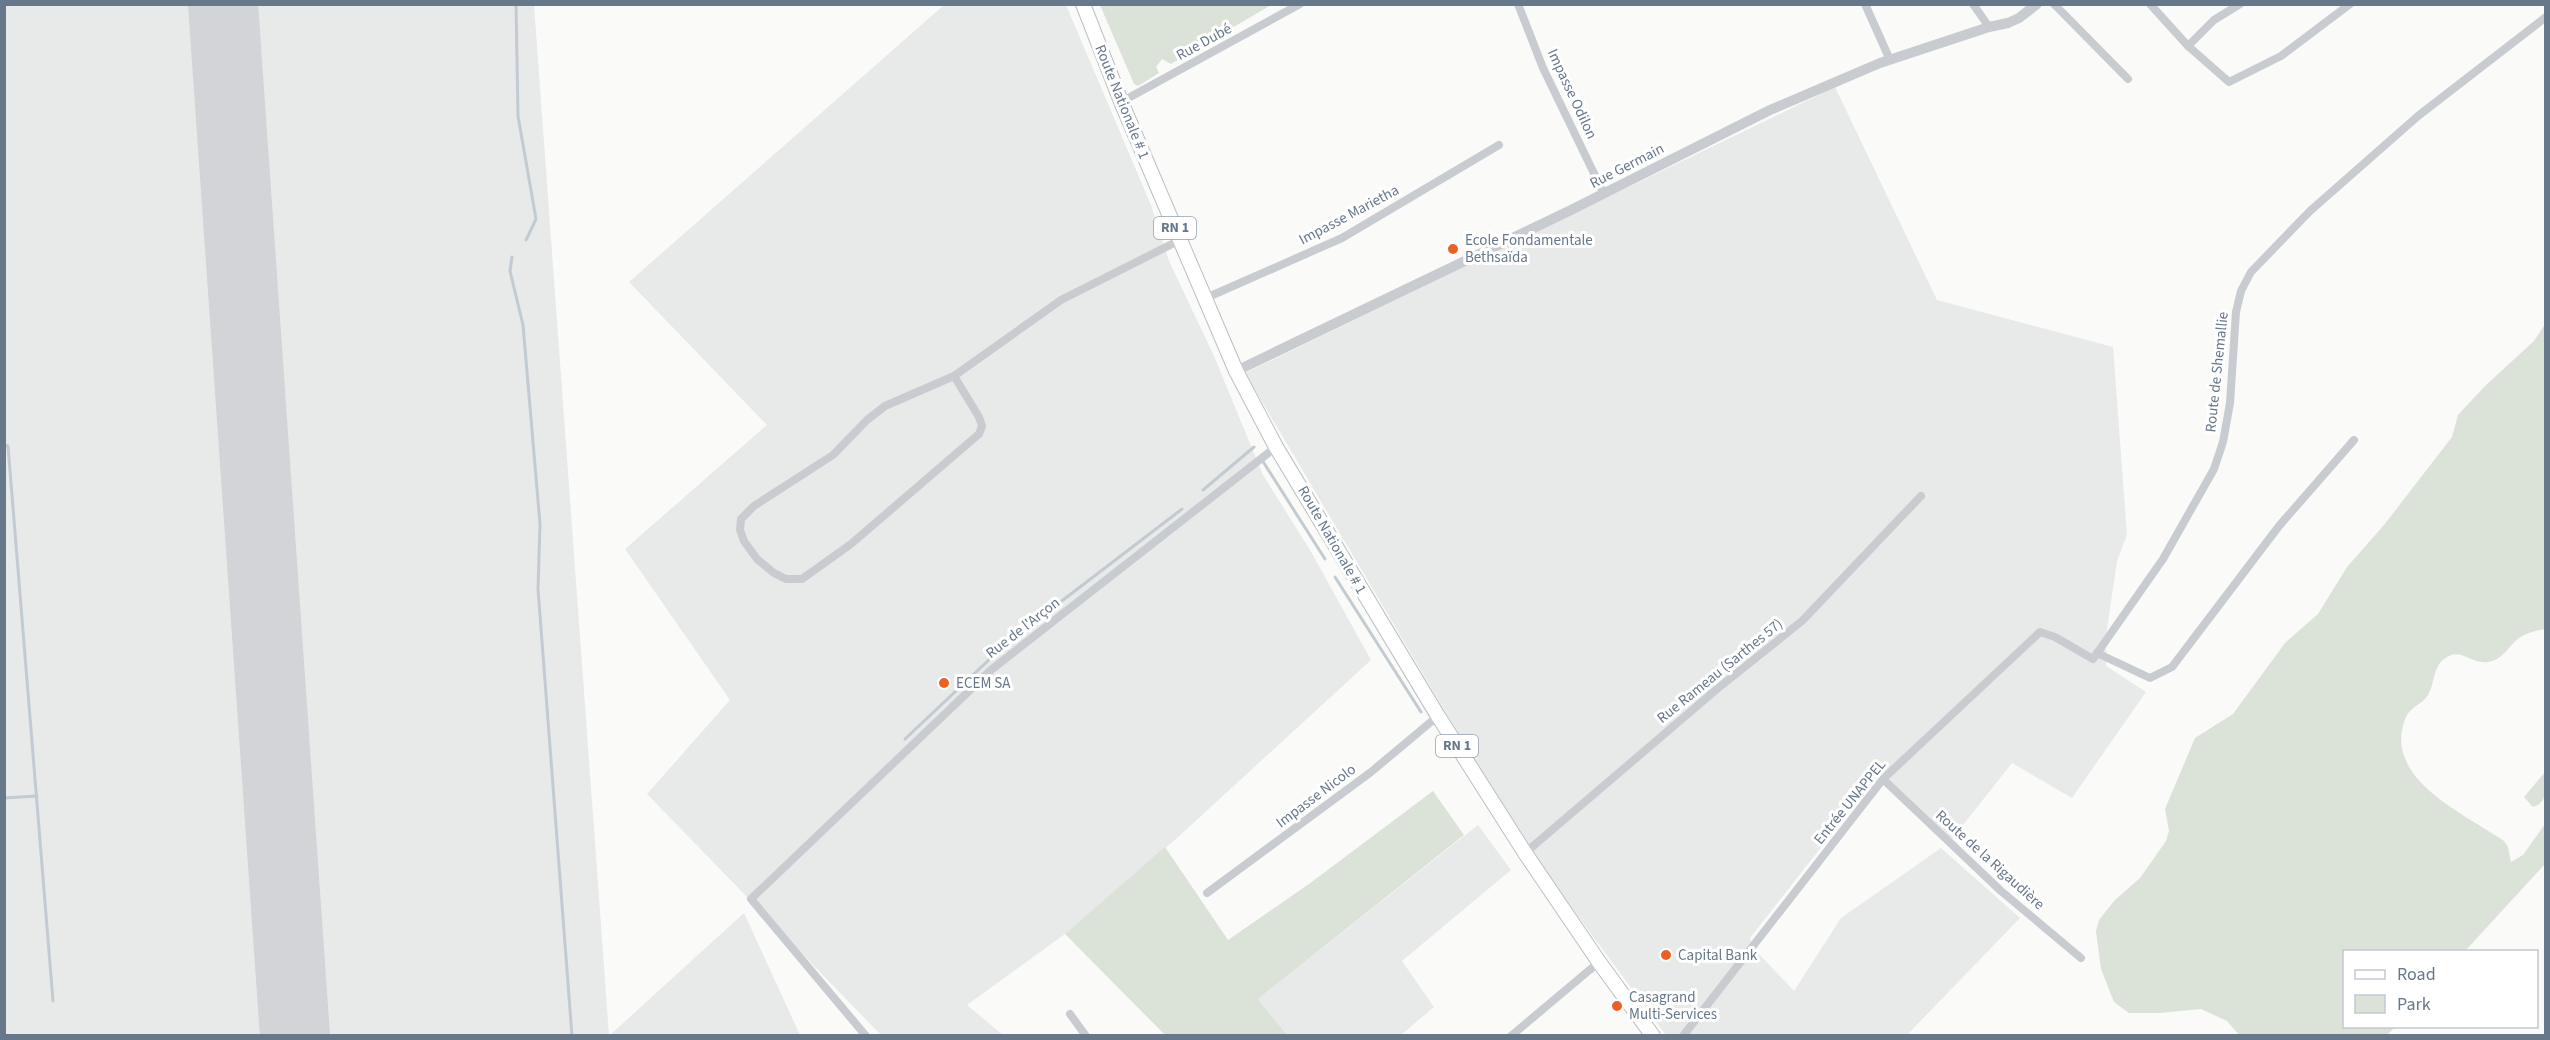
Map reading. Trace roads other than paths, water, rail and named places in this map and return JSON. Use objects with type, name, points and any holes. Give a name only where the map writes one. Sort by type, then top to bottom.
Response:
[{"type":"main road","name":"Route Nationale # 1","points":[[1083,4],[1121,102],[1236,371],[1276,447],[1438,716],[1525,853],[1599,962],[1653,1035]]},
{"type":"street","name":"Rue Dubé","points":[[1121,102],[1300,4]]},
{"type":"street","name":"Impasse Odilon","points":[[1518,4],[1543,68],[1604,194]]},
{"type":"street","points":[[1865,4],[1890,60]]},
{"type":"street","points":[[1973,4],[1989,27]]},
{"type":"street","name":"Rue Germain","points":[[1236,371],[1604,194],[1770,110],[1890,60],[1989,27],[2001,26],[2013,21],[2037,4]]},
{"type":"street","points":[[2054,4],[2128,79]]},
{"type":"street","points":[[2150,4],[2188,45],[2229,82],[2281,56],[2350,4]]},
{"type":"street","points":[[2188,45],[2214,20],[2240,4]]},
{"type":"street","name":"Route de Shemallie","points":[[2095,656],[2163,559],[2214,470],[2223,442],[2230,404],[2236,312],[2241,291],[2251,272],[2310,211],[2418,116],[2546,17]]},
{"type":"street","name":"Impasse Marietha","points":[[1206,298],[1342,238],[1499,146]]},
{"type":"street","points":[[954,376],[979,417],[982,426],[979,434],[851,544],[802,579],[786,579],[774,573],[758,559],[744,541],[740,530],[741,519],[754,506],[833,454],[867,420],[885,406],[954,376],[1061,300],[1180,240]]},
{"type":"street","name":"Entrée UNAPPEL","points":[[1683,1035],[1883,779],[2040,632],[2150,678],[2172,667],[2279,526],[2354,440]]},
{"type":"street","name":"Rue de l'Arçon","points":[[866,1035],[751,899],[991,670],[1276,447]]},
{"type":"street","name":"Rue Rameau (Sarthes 57)","points":[[1525,853],[1717,689],[1803,621],[1921,496]]},
{"type":"street","name":"Impasse Nicolo","points":[[1207,893],[1371,772],[1438,716]]},
{"type":"street","name":"Route de la Rigaudière","points":[[1883,779],[2001,891],[2081,958]]},
{"type":"street","points":[[1511,1035],[1599,962]]},
{"type":"street","points":[[1070,1014],[1086,1035]]},
{"type":"waterway","points":[[516,4],[518,116],[536,219],[526,240]]},
{"type":"waterway","points":[[512,257],[510,271],[523,325],[540,524],[538,589],[572,1036]]},
{"type":"waterway","points":[[4,445],[8,446],[53,1001]]},
{"type":"waterway","points":[[1203,490],[1254,447]]},
{"type":"waterway","points":[[1262,460],[1325,559]]},
{"type":"waterway","points":[[1029,626],[1182,509]]},
{"type":"waterway","points":[[1335,577],[1421,712]]},
{"type":"waterway","points":[[905,739],[1010,640]]},
{"type":"waterway","points":[[4,798],[37,796]]},
{"type":"place","name":"Ecole Fondamentale Bethsaïda","points":[[1453,249]]},
{"type":"place","name":"ECEM SA","points":[[944,683]]},
{"type":"place","name":"Capital Bank","points":[[1666,955]]},
{"type":"place","name":"Casagrand Multi-Services","points":[[1617,1006]]}]
